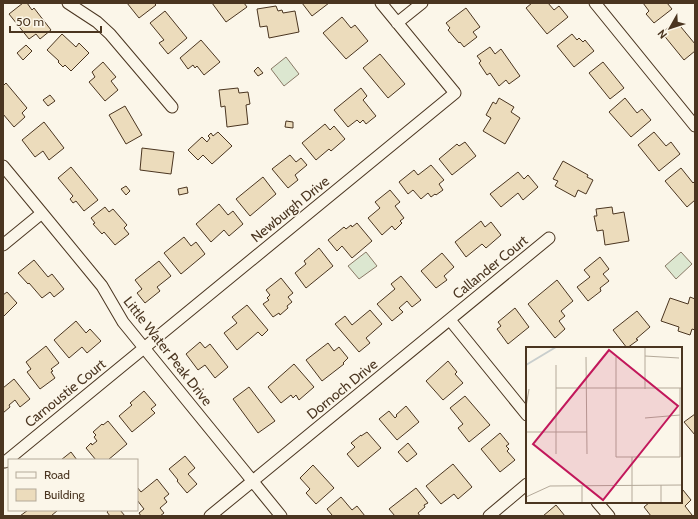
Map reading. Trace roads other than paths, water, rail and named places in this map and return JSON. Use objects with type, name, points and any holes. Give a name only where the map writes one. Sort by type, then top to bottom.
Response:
[{"type":"street","points":[[68,3],[97,22],[110,34],[172,107]]},
{"type":"street","points":[[381,3],[397,23],[422,3]]},
{"type":"street","points":[[594,3],[695,126]]},
{"type":"street","name":"Newburgh Drive","points":[[144,348],[455,93],[397,23]]},
{"type":"street","name":"Little Water Peak Drive","points":[[3,166],[102,286],[123,322],[281,516]]},
{"type":"street","points":[[3,245],[42,212]]},
{"type":"street","name":"Callander Court","points":[[450,320],[549,238]]},
{"type":"street","points":[[450,320],[526,414]]},
{"type":"street","name":"Dornoch Drive","points":[[210,516],[450,320]]},
{"type":"street","name":"Carnoustie Court","points":[[9,459],[144,348]]},
{"type":"street","points":[[489,516],[526,485]]},
{"type":"street","points":[[598,503],[609,516]]}]
